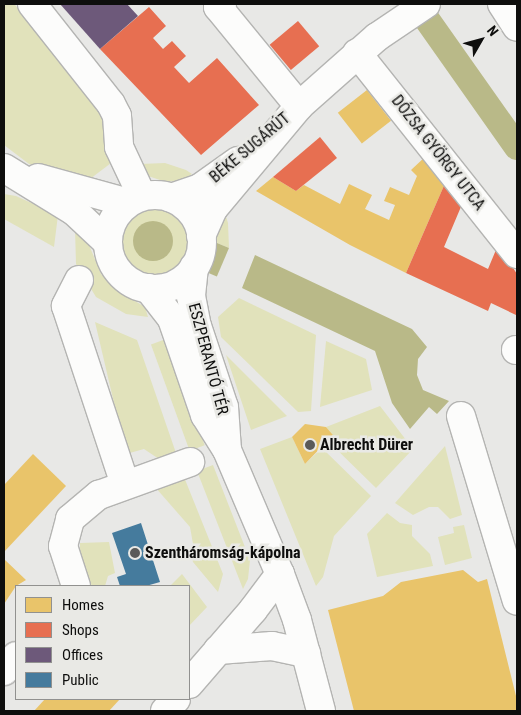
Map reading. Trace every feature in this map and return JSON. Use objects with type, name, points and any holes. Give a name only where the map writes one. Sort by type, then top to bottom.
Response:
[{"type":"street","points":[[32,4],[98,88],[117,116],[119,147],[135,200]]},
{"type":"street","points":[[222,4],[218,7],[299,106]]},
{"type":"street","points":[[135,200],[111,225],[107,242],[113,265],[122,276],[148,288],[174,284],[194,267],[200,254],[201,236],[213,209],[299,106],[367,45],[426,4]]},
{"type":"street","points":[[502,4],[517,27]]},
{"type":"street","name":"DÓZSA GYÖRGY UTCA","points":[[367,45],[517,254]]},
{"type":"street","name":"BÉKE SUGÁRÚT","points":[[170,198],[200,188],[222,176],[299,106]]},
{"type":"street","points":[[4,168],[135,200],[170,198],[188,209],[201,236]]},
{"type":"street","points":[[4,168],[74,211],[107,242]]},
{"type":"street","name":"ESZPERANTÓ TÉR","points":[[194,267],[190,296],[197,326],[224,407],[227,450]]},
{"type":"street","points":[[79,280],[66,306],[125,484]]},
{"type":"street","name":"ESZPERANTÓ TÉR","points":[[148,288],[172,319],[205,415],[227,450]]},
{"type":"street","points":[[461,416],[517,601]]},
{"type":"street","points":[[227,450],[280,574],[306,653],[321,711]]},
{"type":"street","points":[[75,585],[63,546],[70,519],[99,494],[190,462]]},
{"type":"street","points":[[190,683],[280,574]]},
{"type":"street","points":[[218,650],[272,646],[306,653]]},
{"type":"street","points":[[4,672],[15,657]]},
{"type":"street","points":[[165,711],[175,700]]},
{"type":"shaded area","points":[[4,4],[14,4],[104,101],[119,157],[86,182],[29,164],[4,145]]},
{"type":"shaded area","points":[[165,163],[192,174],[182,180],[166,182],[148,176],[140,164]]},
{"type":"shaded area","points":[[4,194],[16,196],[58,215],[54,247],[4,219]]},
{"type":"shaded area","points":[[154,206],[167,209],[179,216],[186,228],[189,241],[186,254],[179,266],[167,273],[154,276],[141,273],[129,266],[122,254],[119,241],[122,228],[129,216],[141,209]]},
{"type":"shaded area","points":[[224,210],[228,223],[229,248],[217,243],[215,235]]},
{"type":"shaded area","points":[[157,221],[164,224],[170,230],[173,241],[172,249],[164,258],[157,261],[149,261],[142,258],[134,249],[133,237],[136,230],[145,222]]},
{"type":"shaded area","points":[[75,229],[87,240],[101,274],[120,292],[145,307],[148,317],[126,314],[96,297],[76,264]]},
{"type":"shaded area","points":[[217,243],[229,248],[217,277],[205,272]]},
{"type":"shaded area","points":[[255,255],[412,329],[427,347],[418,359],[417,375],[423,390],[449,401],[437,414],[429,407],[410,429],[392,403],[375,351],[242,288]]},
{"type":"shaded area","points":[[239,298],[316,335],[311,411],[298,412],[221,337],[218,317]]},
{"type":"shaded area","points":[[95,322],[137,340],[176,453],[159,459],[144,449],[126,454]]},
{"type":"shaded area","points":[[166,339],[205,445],[190,451],[151,344]]},
{"type":"shaded area","points":[[326,341],[366,359],[372,390],[320,407]]},
{"type":"shaded area","points":[[226,355],[287,416],[251,430]]},
{"type":"shaded area","points":[[380,406],[413,449],[376,488],[328,441],[333,435],[326,427]]},
{"type":"shaded area","points":[[292,437],[305,464],[322,448],[371,496],[334,536],[323,577],[316,586],[260,449]]},
{"type":"shaded area","points":[[445,446],[462,515],[450,519],[438,507],[429,507],[413,515],[395,503]]},
{"type":"shaded area","points":[[213,465],[250,560],[248,579],[243,589],[197,471]]},
{"type":"shaded area","points":[[184,477],[223,574],[218,592],[193,562],[190,552],[193,544],[190,527],[155,487]]},
{"type":"shaded area","points":[[387,513],[400,523],[412,525],[412,536],[430,554],[433,566],[377,577],[367,534]]},
{"type":"shaded area","points":[[464,525],[472,558],[445,565],[438,537],[454,533],[453,527]]},
{"type":"shaded area","points":[[109,542],[115,573],[108,576],[105,585],[91,585],[80,563],[80,543]]},
{"type":"shaded area","points":[[182,574],[207,607],[190,625],[190,585],[171,585]]},
{"type":"building: Homes","points":[[367,90],[391,121],[362,144],[338,113]]},
{"type":"building: Homes","points":[[426,156],[446,181],[406,273],[350,245],[256,191],[273,177],[296,191],[304,185],[340,204],[349,184],[372,195],[365,209],[389,220],[395,205],[384,201],[390,187],[409,195],[417,176],[411,170]]},
{"type":"building: Homes","name":"Albrecht Dürer","points":[[305,424],[326,427],[333,435],[305,464],[292,437]]},
{"type":"building: Homes","points":[[33,454],[66,486],[4,552],[4,485]]},
{"type":"building: Homes","points":[[4,559],[26,580],[15,585],[4,604]]},
{"type":"building: Homes","points":[[463,570],[478,582],[487,579],[517,700],[517,711],[354,711],[328,610],[383,596],[401,582]]},
{"type":"building: Homes","points":[[44,700],[119,700],[109,711],[34,711]]},
{"type":"building: Shops","points":[[149,7],[166,26],[153,38],[163,49],[172,41],[186,56],[174,67],[189,83],[217,58],[259,105],[201,155],[100,49]]},
{"type":"building: Shops","points":[[298,21],[319,46],[291,70],[270,45]]},
{"type":"building: Shops","points":[[320,137],[337,158],[296,191],[273,177]]},
{"type":"building: Shops","points":[[446,181],[463,202],[444,247],[488,269],[498,245],[517,274],[516,315],[491,303],[488,311],[406,273]]},
{"type":"building: Offices","points":[[60,4],[127,4],[138,16],[100,49]]},
{"type":"building: Public","name":"Szentháromság-kápolna","points":[[141,523],[160,582],[150,585],[120,585],[117,577],[126,574],[112,533]]},
{"type":"waterway","points":[[416,4],[517,147]]},
{"type":"place","name":"Albrecht Dürer","points":[[310,445]]},
{"type":"place","name":"Szentháromság-kápolna","points":[[135,553]]}]
